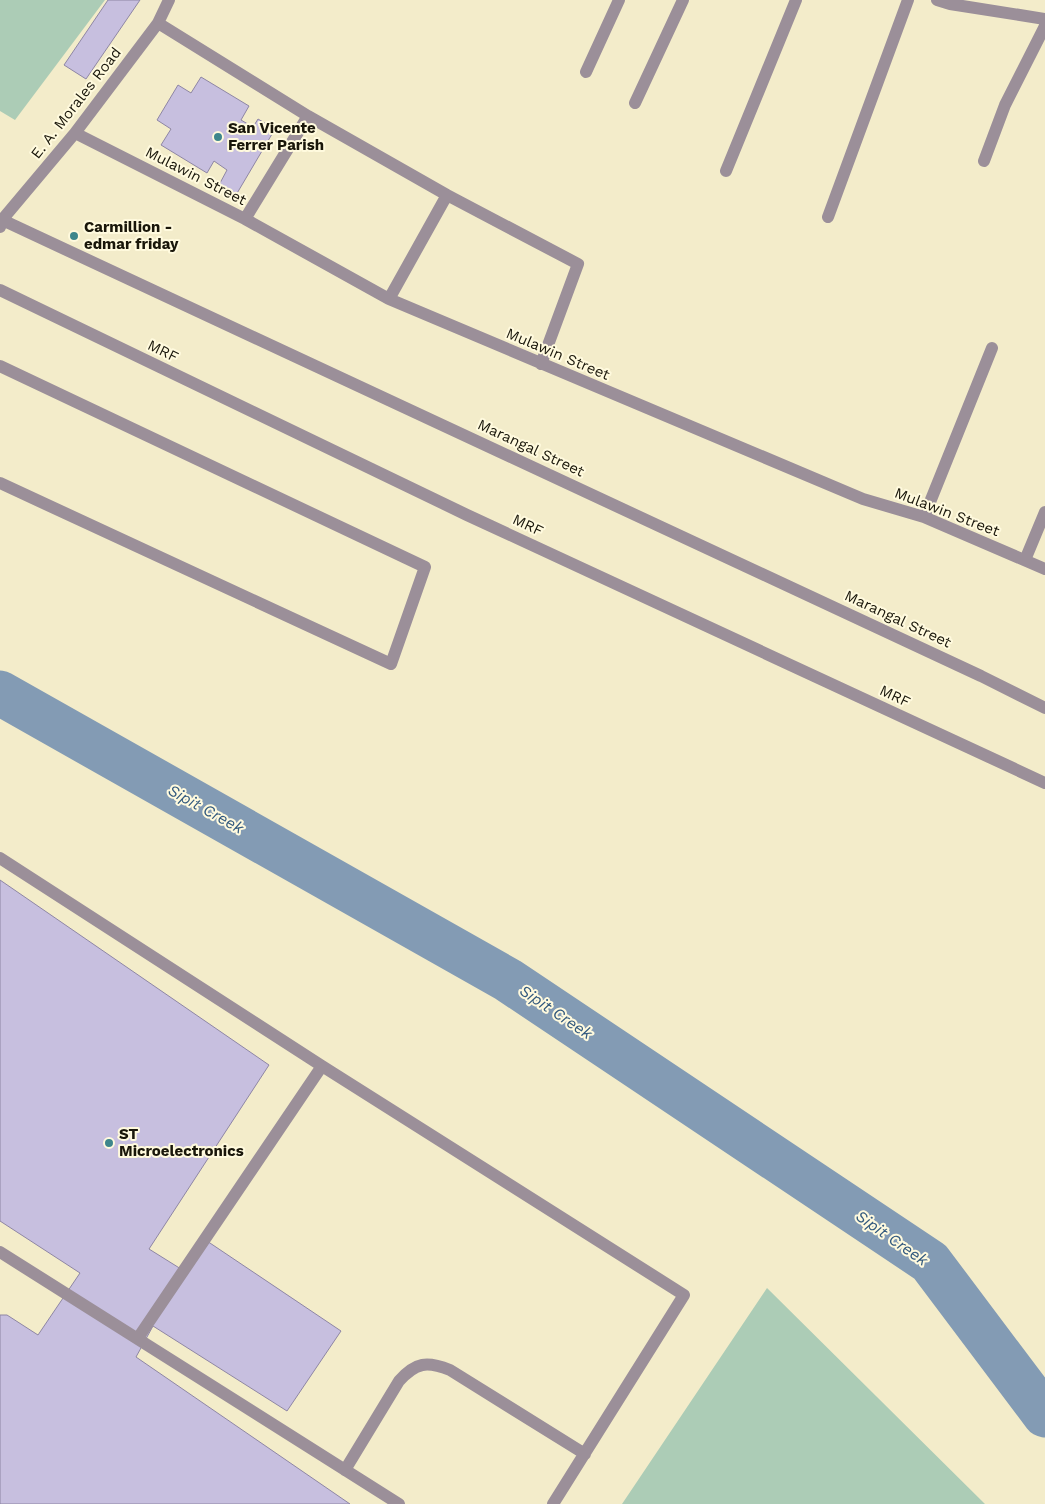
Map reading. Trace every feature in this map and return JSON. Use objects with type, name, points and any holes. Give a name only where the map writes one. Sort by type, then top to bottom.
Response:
[{"type":"street","name":"E. A. Morales Road","points":[[1,222],[75,133],[158,22],[169,0]]},
{"type":"street","points":[[586,72],[619,0]]},
{"type":"street","points":[[635,103],[683,0]]},
{"type":"street","points":[[726,171],[796,0]]},
{"type":"street","points":[[828,217],[908,0]]},
{"type":"street","points":[[937,0],[1045,19]]},
{"type":"street","points":[[158,22],[308,116],[447,195],[578,264],[541,364]]},
{"type":"street","points":[[984,161],[1005,105],[1045,26]]},
{"type":"street","points":[[245,219],[308,116]]},
{"type":"street","name":"Mulawin Street","points":[[75,133],[245,219],[388,299],[863,499],[924,517],[1045,569]]},
{"type":"street","points":[[388,299],[447,195]]},
{"type":"street","name":"Marangal Street","points":[[1,222],[981,676],[1045,708]]},
{"type":"street","name":"MRF","points":[[0,290],[467,515],[1045,783]]},
{"type":"street","points":[[924,517],[992,348]]},
{"type":"street","points":[[0,366],[425,567],[390,664],[0,483]]},
{"type":"street","points":[[1025,560],[1045,512]]},
{"type":"street","points":[[0,858],[322,1066],[684,1296],[553,1504]]},
{"type":"street","points":[[138,1338],[322,1066]]},
{"type":"street","points":[[0,1252],[400,1504]]},
{"type":"street","points":[[345,1470],[399,1381],[408,1371],[427,1363],[437,1364],[450,1370],[585,1454]]},
{"type":"green space","points":[[0,0],[105,0],[15,120],[0,111]]},
{"type":"green space","points":[[767,1288],[985,1504],[622,1504]]},
{"type":"building","points":[[108,0],[140,0],[86,79],[64,65]]},
{"type":"building","name":"San Vicente Ferrer Parish","points":[[201,77],[249,106],[241,120],[253,127],[258,119],[275,129],[236,195],[219,185],[227,170],[214,161],[207,173],[161,145],[171,129],[157,120],[178,85],[191,93]]},
{"type":"building","name":"ST Microelectronics","points":[[0,880],[269,1065],[149,1249],[181,1269],[201,1237],[341,1331],[287,1411],[153,1326],[136,1357],[350,1504],[0,1504],[0,1315],[7,1315],[38,1335],[80,1273],[0,1221]]},
{"type":"waterway","name":"Sipit Creek","points":[[0,693],[508,980],[930,1262],[1045,1415]]},
{"type":"place","name":"San Vicente Ferrer Parish","points":[[218,137]]},
{"type":"place","name":"Carmillion - edmar friday","points":[[74,236]]},
{"type":"place","name":"ST Microelectronics","points":[[109,1143]]}]
